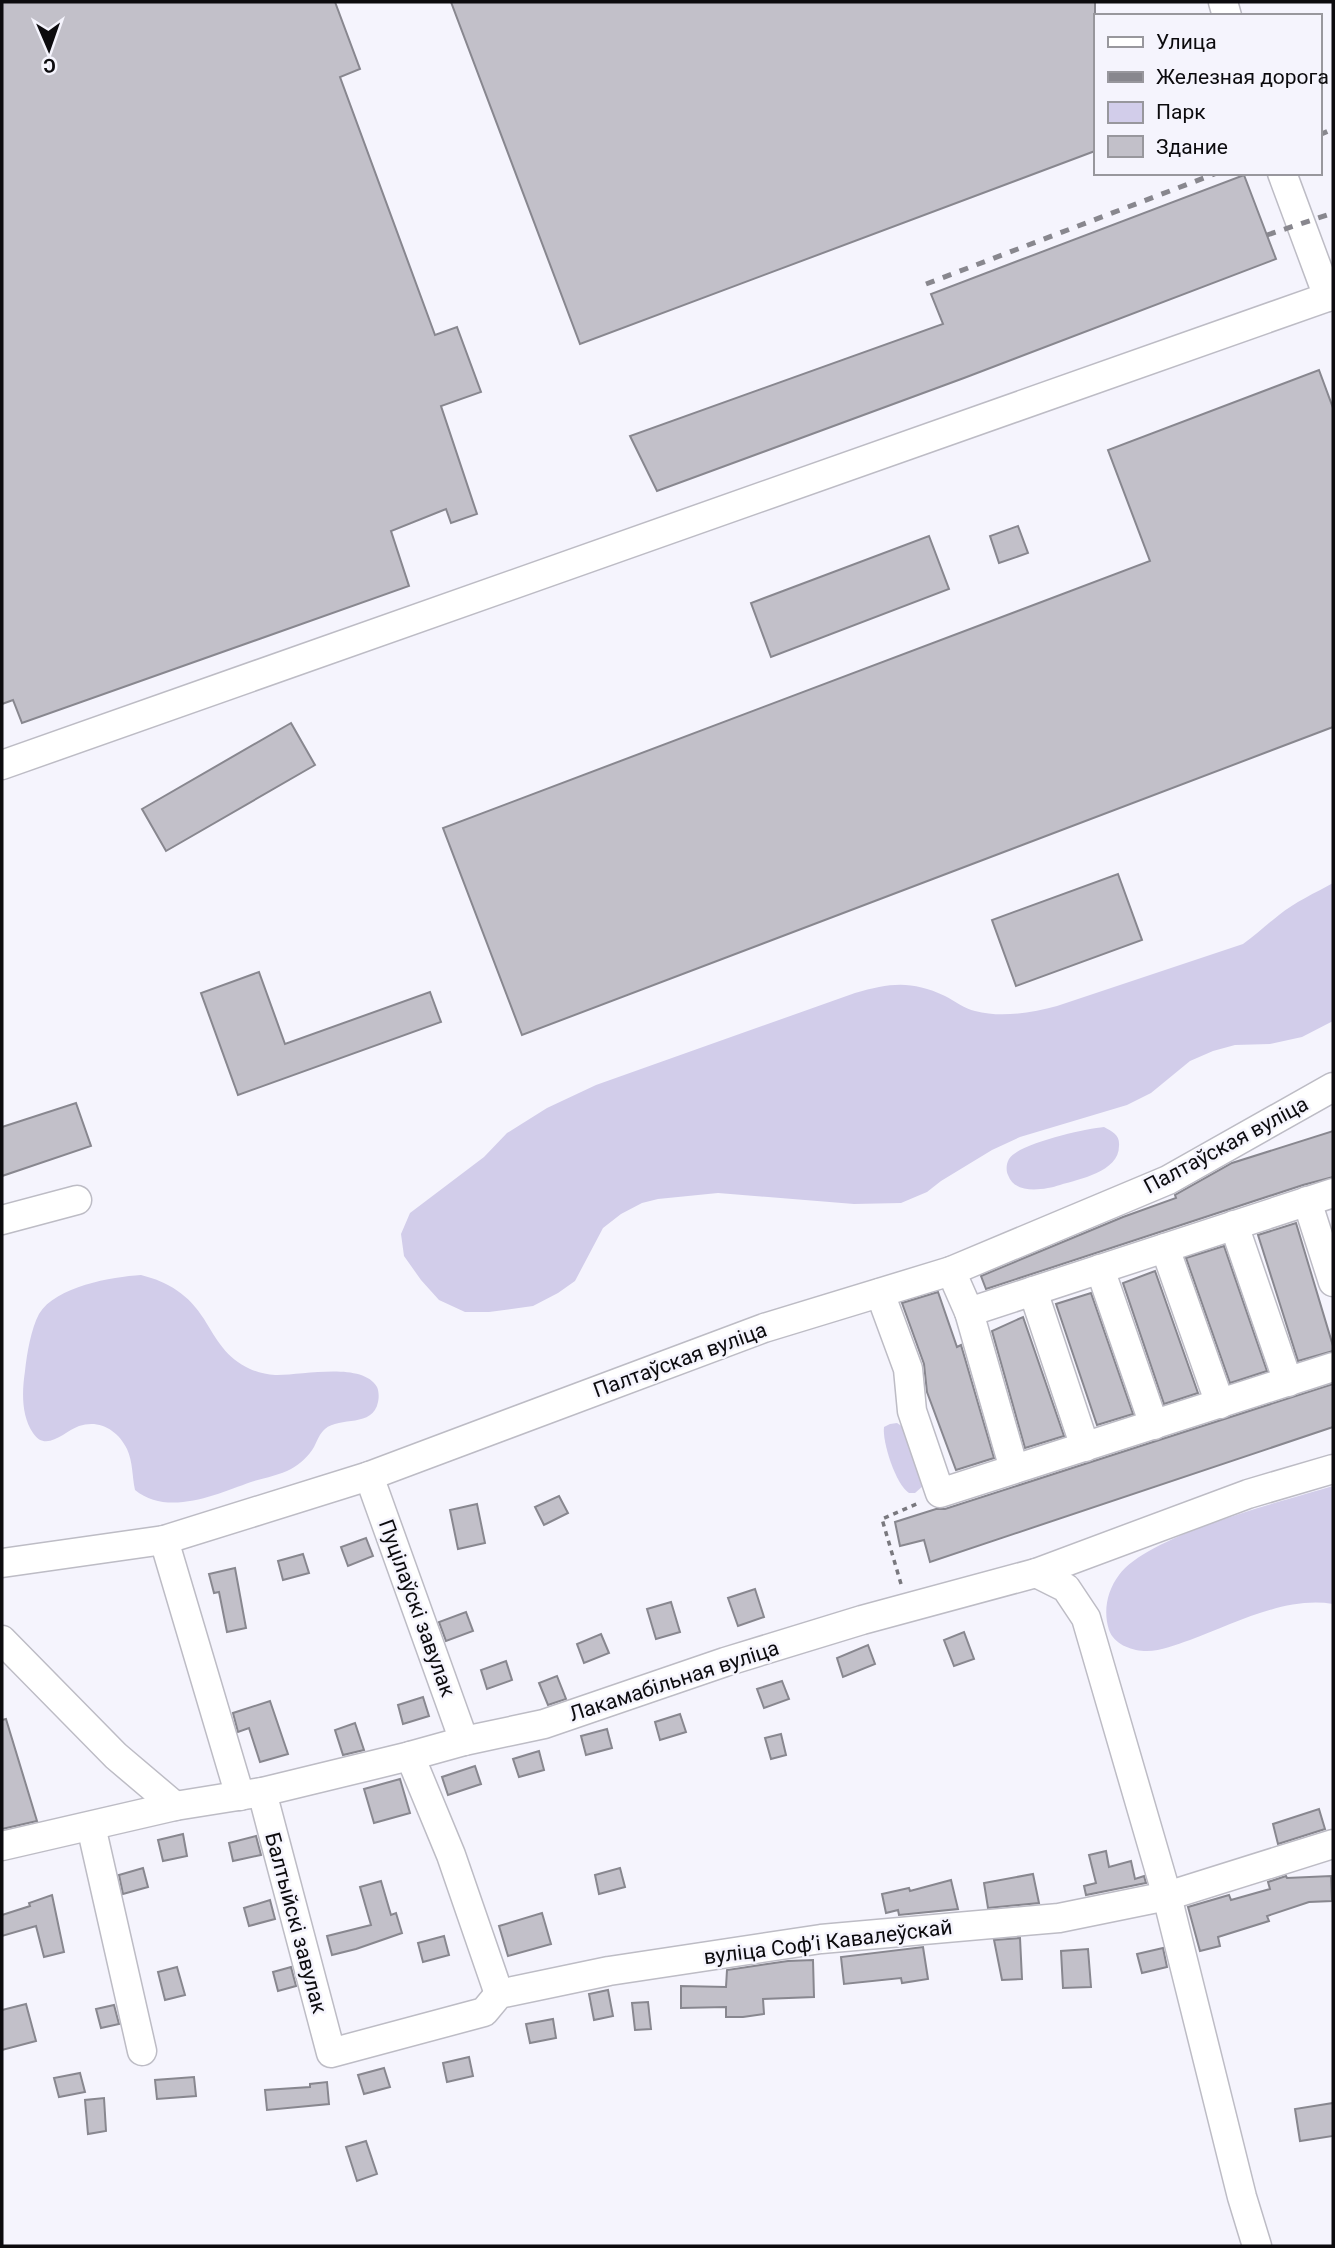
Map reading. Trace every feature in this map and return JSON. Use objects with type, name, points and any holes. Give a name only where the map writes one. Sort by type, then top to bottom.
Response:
[{"type":"street","points":[[2,765],[1330,296],[1283,175]]},
{"type":"street","name":"Палтаўская вуліца","points":[[2,1563],[164,1540],[369,1476],[764,1328],[951,1271],[1168,1180],[1332,1089]]},
{"type":"street","points":[[969,1312],[1320,1197],[1333,1282]]},
{"type":"street","points":[[2,1220],[77,1200]]},
{"type":"street","points":[[1234,1225],[1288,1382]]},
{"type":"street","points":[[1165,1248],[1220,1404]]},
{"type":"street","points":[[1100,1269],[1154,1425]]},
{"type":"street","points":[[951,1271],[969,1312],[1014,1469]]},
{"type":"street","points":[[1033,1291],[1085,1447]]},
{"type":"street","points":[[880,1293],[908,1368],[912,1411],[940,1493],[1333,1367]]},
{"type":"street","name":"Лакамабільная вуліца","points":[[2,1846],[175,1806],[251,1794],[544,1724],[724,1662],[1036,1573],[1248,1494],[1333,1469]]},
{"type":"street","name":"Пуцілаўскі завулак","points":[[369,1476],[464,1741]]},
{"type":"street","name":"Балтыйскі завулак","points":[[164,1540],[251,1794],[331,2053]]},
{"type":"street","points":[[1036,1573],[1066,1588],[1086,1618],[1167,1896],[1238,2184],[1257,2246]]},
{"type":"street","points":[[2,1640],[116,1756],[175,1806]]},
{"type":"street","points":[[410,1756],[451,1855],[499,1994]]},
{"type":"street","points":[[91,1826],[142,2051]]},
{"type":"street","name":"вуліца Софʼі Кавалеўскай","points":[[331,2053],[484,2012],[499,1994],[609,1971],[821,1939],[1059,1918],[1167,1896],[1333,1844]]},
{"type":"path","points":[[907,1608],[882,1519],[940,1493]]},
{"type":"green space","points":[[1333,883],[1333,1021],[1302,1037],[1270,1044],[1235,1045],[1213,1051],[1190,1061],[1151,1093],[1127,1105],[1020,1137],[992,1150],[927,1192],[901,1203],[854,1204],[718,1193],[642,1203],[603,1228],[575,1281],[533,1306],[489,1312],[465,1312],[439,1300],[404,1256],[401,1234],[410,1213],[484,1157],[507,1133],[547,1108],[596,1085],[855,993],[879,987],[922,987],[968,1009],[985,1013],[1016,1014],[1057,1006],[1243,944],[1285,910]]},
{"type":"green space","points":[[1104,1127],[1117,1136],[1119,1146],[1112,1162],[1097,1173],[1038,1189],[1017,1186],[1008,1175],[1009,1159],[1025,1148],[1068,1134]]},
{"type":"green space","points":[[141,1275],[161,1281],[185,1296],[223,1348],[242,1365],[272,1375],[330,1372],[358,1374],[377,1387],[379,1399],[375,1410],[363,1419],[331,1425],[325,1429],[307,1457],[287,1471],[193,1501],[162,1502],[135,1490],[127,1449],[119,1436],[101,1425],[79,1426],[50,1441],[38,1439],[26,1419],[23,1395],[28,1349],[39,1314],[47,1304],[71,1290],[100,1281]]},
{"type":"green space","points":[[897,1423],[903,1427],[924,1485],[915,1493],[909,1493],[899,1481],[888,1452],[884,1427]]},
{"type":"green space","points":[[1333,1486],[1333,1604],[1297,1604],[1278,1608],[1155,1650],[1128,1648],[1111,1635],[1106,1616],[1109,1594],[1119,1575],[1134,1560],[1186,1533],[1218,1521]]},
{"type":"building","points":[[2,2],[335,2],[360,69],[340,77],[435,335],[457,327],[481,392],[441,406],[477,514],[451,523],[446,509],[391,531],[409,586],[22,723],[13,700],[2,704]]},
{"type":"building","points":[[451,2],[1095,2],[1094,151],[580,344]]},
{"type":"building","points":[[1244,175],[1276,259],[657,491],[630,436],[943,324],[931,294]]},
{"type":"building","points":[[1319,370],[1333,408],[1333,727],[522,1035],[443,828],[1150,561],[1108,450]]},
{"type":"building","points":[[1018,526],[1028,553],[999,563],[990,536]]},
{"type":"building","points":[[929,536],[949,589],[771,657],[751,603]]},
{"type":"building","points":[[291,723],[315,765],[166,851],[142,809]]},
{"type":"building","points":[[1118,874],[1142,940],[1016,986],[992,920]]},
{"type":"building","points":[[259,972],[285,1044],[430,992],[441,1022],[238,1095],[201,993]]},
{"type":"building","points":[[76,1103],[91,1146],[2,1176],[2,1127]]},
{"type":"building","points":[[1333,1131],[1333,1177],[986,1289],[981,1276],[1176,1198],[1175,1195],[1232,1163]]},
{"type":"building","points":[[1296,1223],[1333,1346],[1333,1351],[1298,1361],[1258,1235]]},
{"type":"building","points":[[1224,1246],[1267,1371],[1230,1383],[1186,1258]]},
{"type":"building","points":[[1155,1271],[1198,1393],[1164,1404],[1123,1283]]},
{"type":"building","points":[[938,1292],[957,1347],[961,1345],[994,1458],[956,1470],[927,1392],[924,1364],[902,1303]]},
{"type":"building","points":[[1091,1293],[1133,1414],[1097,1425],[1056,1304]]},
{"type":"building","points":[[1023,1317],[1064,1436],[1025,1448],[992,1331]]},
{"type":"building","points":[[1333,1384],[1333,1427],[930,1562],[924,1540],[900,1546],[895,1522],[936,1509],[945,1509]]},
{"type":"building","points":[[559,1496],[568,1513],[544,1525],[535,1507]]},
{"type":"building","points":[[477,1504],[485,1543],[458,1549],[450,1510]]},
{"type":"building","points":[[366,1538],[373,1556],[348,1566],[341,1547]]},
{"type":"building","points":[[303,1554],[309,1573],[283,1580],[278,1561]]},
{"type":"building","points":[[235,1568],[246,1628],[227,1632],[219,1592],[214,1593],[209,1574]]},
{"type":"building","points":[[755,1589],[764,1617],[738,1626],[728,1598]]},
{"type":"building","points":[[671,1602],[680,1632],[656,1639],[647,1609]]},
{"type":"building","points":[[466,1612],[473,1631],[446,1641],[439,1622]]},
{"type":"building","points":[[964,1632],[974,1659],[954,1666],[944,1640]]},
{"type":"building","points":[[601,1634],[609,1653],[584,1663],[577,1644]]},
{"type":"building","points":[[868,1645],[875,1664],[843,1677],[837,1658]]},
{"type":"building","points":[[506,1661],[512,1680],[487,1689],[481,1670]]},
{"type":"building","points":[[557,1676],[566,1699],[548,1705],[539,1683]]},
{"type":"building","points":[[782,1681],[789,1699],[764,1708],[757,1689]]},
{"type":"building","points":[[423,1697],[429,1716],[403,1724],[398,1705]]},
{"type":"building","points":[[270,1701],[288,1754],[260,1762],[249,1728],[238,1732],[233,1713]]},
{"type":"building","points":[[680,1714],[686,1732],[660,1740],[655,1722]]},
{"type":"building","points":[[6,1719],[37,1821],[2,1829],[2,1720]]},
{"type":"building","points":[[355,1723],[364,1750],[343,1755],[335,1730]]},
{"type":"building","points":[[607,1729],[612,1748],[586,1755],[581,1736]]},
{"type":"building","points":[[781,1734],[786,1755],[771,1759],[765,1738]]},
{"type":"building","points":[[539,1751],[544,1770],[519,1777],[513,1759]]},
{"type":"building","points":[[475,1766],[481,1784],[448,1795],[442,1777]]},
{"type":"building","points":[[400,1779],[410,1813],[374,1823],[364,1789]]},
{"type":"building","points":[[1319,1809],[1325,1829],[1278,1844],[1273,1824]]},
{"type":"building","points":[[183,1834],[187,1856],[163,1861],[158,1840]]},
{"type":"building","points":[[256,1836],[261,1855],[233,1861],[229,1843]]},
{"type":"building","points":[[1106,1851],[1109,1867],[1131,1861],[1135,1879],[1144,1876],[1146,1883],[1086,1895],[1084,1886],[1096,1883],[1089,1855]]},
{"type":"building","points":[[143,1868],[148,1887],[123,1894],[119,1875]]},
{"type":"building","points":[[620,1868],[625,1887],[599,1894],[595,1875]]},
{"type":"building","points":[[1033,1874],[1039,1903],[988,1908],[984,1883]]},
{"type":"building","points":[[1286,1876],[1331,1876],[1332,1901],[1309,1902],[1267,1916],[1269,1921],[1218,1937],[1220,1946],[1200,1951],[1188,1907],[1229,1895],[1231,1900],[1270,1889],[1268,1882]]},
{"type":"building","points":[[951,1880],[958,1909],[899,1915],[898,1910],[886,1913],[882,1894],[909,1888],[910,1891]]},
{"type":"building","points":[[381,1881],[391,1915],[396,1913],[402,1933],[332,1955],[327,1936],[371,1925],[360,1887]]},
{"type":"building","points":[[52,1895],[64,1952],[44,1957],[36,1926],[2,1936],[2,1915]]},
{"type":"building","points":[[270,1900],[275,1919],[249,1926],[244,1908]]},
{"type":"building","points":[[542,1913],[551,1944],[508,1956],[499,1926]]},
{"type":"building","points":[[444,1936],[449,1955],[423,1962],[418,1943]]},
{"type":"building","points":[[1020,1938],[1022,1979],[1002,1980],[994,1940]]},
{"type":"building","points":[[923,1947],[928,1979],[902,1983],[901,1978],[844,1984],[841,1957]]},
{"type":"building","points":[[1163,1948],[1167,1967],[1142,1973],[1137,1954]]},
{"type":"building","points":[[1088,1949],[1091,1987],[1063,1988],[1061,1951]]},
{"type":"building","points":[[813,1960],[814,1997],[763,1999],[764,2014],[743,2017],[726,2017],[726,2007],[681,2008],[681,1986],[726,1987],[727,1970]]},
{"type":"building","points":[[177,1967],[185,1995],[165,2000],[158,1972]]},
{"type":"building","points":[[291,1967],[296,1986],[278,1991],[273,1972]]},
{"type":"building","points":[[608,1990],[613,2016],[594,2020],[589,1994]]},
{"type":"building","points":[[648,2002],[651,2029],[635,2030],[632,2003]]},
{"type":"building","points":[[26,2004],[36,2041],[2,2050],[2,2010]]},
{"type":"building","points":[[114,2005],[119,2024],[101,2028],[96,2009]]},
{"type":"building","points":[[553,2019],[556,2038],[530,2043],[526,2024]]},
{"type":"building","points":[[469,2057],[473,2076],[447,2082],[443,2063]]},
{"type":"building","points":[[384,2068],[390,2087],[364,2094],[358,2075]]},
{"type":"building","points":[[80,2073],[85,2092],[59,2097],[54,2078]]},
{"type":"building","points":[[194,2077],[196,2096],[157,2099],[155,2080]]},
{"type":"building","points":[[327,2082],[329,2104],[267,2110],[265,2090],[310,2087],[310,2084]]},
{"type":"building","points":[[104,2098],[106,2131],[88,2134],[85,2100]]},
{"type":"building","points":[[1333,2103],[1333,2136],[1300,2141],[1295,2109]]},
{"type":"building","points":[[366,2141],[377,2174],[357,2181],[346,2147]]},
{"type":"railway","points":[[1321,134],[1333,129]]},
{"type":"railway","points":[[926,284],[1212,175]]},
{"type":"railway","points":[[1267,235],[1333,213]]}]
